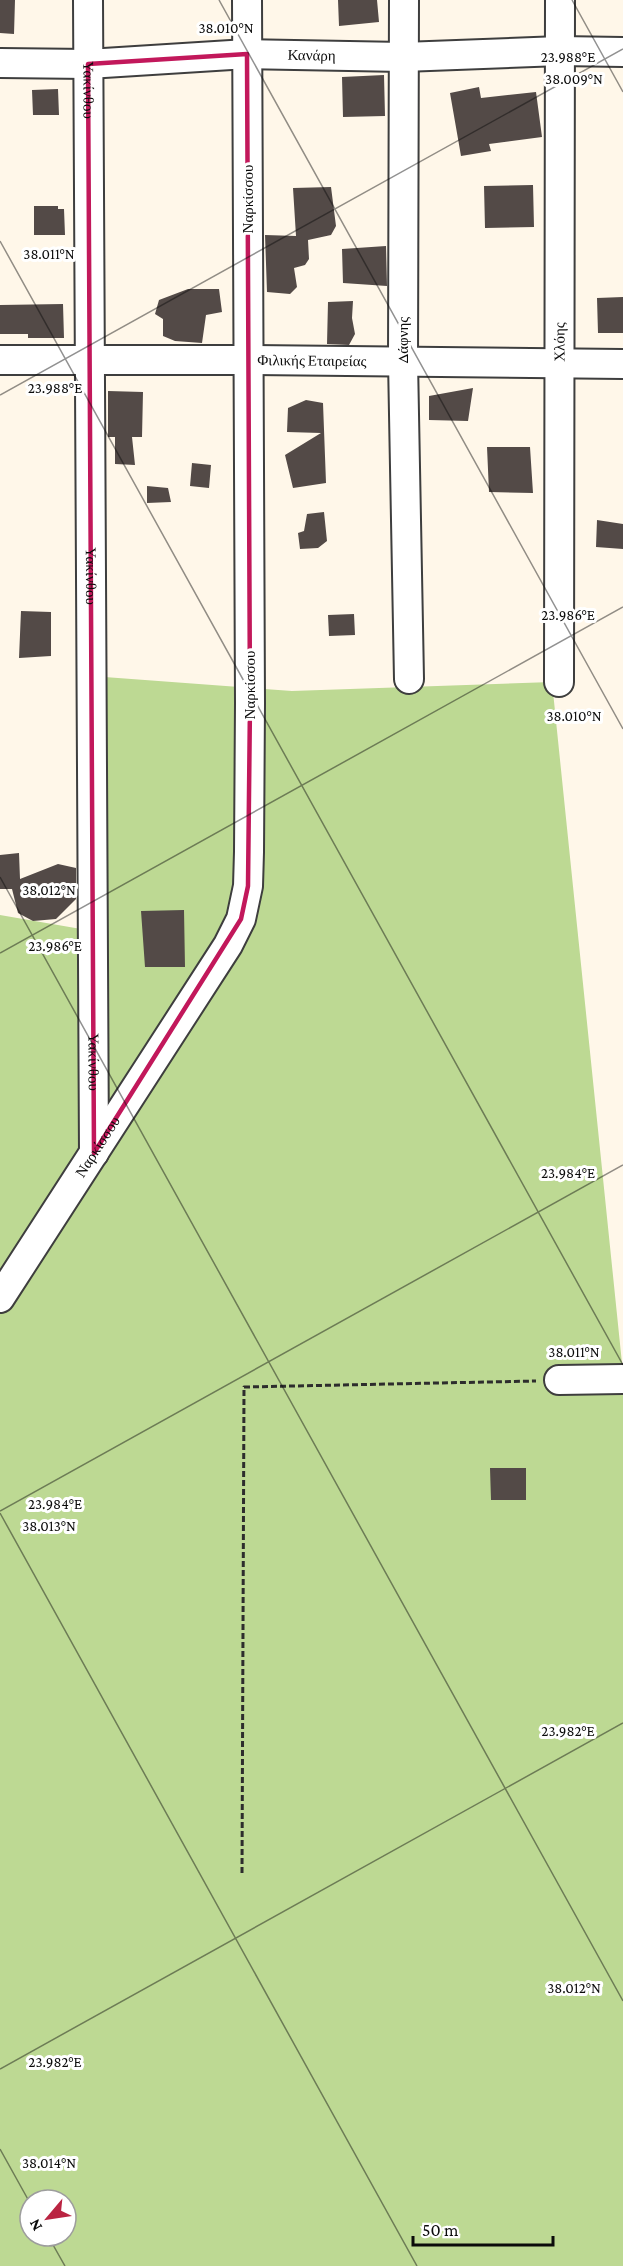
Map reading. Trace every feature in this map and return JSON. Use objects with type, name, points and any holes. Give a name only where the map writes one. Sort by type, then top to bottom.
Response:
[{"type":"street","name":"Υακίνθου","points":[[88,0],[94,1153]]},
{"type":"street","name":"Ναρκίσσου","points":[[0,1298],[228,945],[241,919],[248,875],[250,703],[247,0]]},
{"type":"street","name":"Δάφνης","points":[[404,0],[403,361],[409,679]]},
{"type":"street","name":"Χλόης","points":[[559,682],[560,0]]},
{"type":"street","name":"Κανάρη","points":[[0,63],[88,64],[247,54],[403,57],[560,51],[623,52]]},
{"type":"street","name":"Φιλικής Εταιρείας","points":[[0,360],[623,364]]},
{"type":"street","points":[[559,1380],[623,1379]]},
{"type":"path","points":[[242,1873],[244,1387],[559,1380]]},
{"type":"highlighted area","points":[[247,54],[250,703],[248,886],[241,919],[94,1153],[88,64]]},
{"type":"green space","points":[[91,676],[292,691],[552,682],[623,1373],[623,2266],[0,2266],[0,915],[81,929]]},
{"type":"building","points":[[0,0],[15,0],[14,34],[0,33]]},
{"type":"building","points":[[338,0],[377,0],[379,22],[339,26]]},
{"type":"building","points":[[384,75],[385,116],[343,117],[342,77]]},
{"type":"building","points":[[479,87],[481,98],[536,92],[542,137],[489,144],[491,151],[461,156],[450,93]]},
{"type":"building","points":[[58,89],[59,115],[33,115],[32,90]]},
{"type":"building","points":[[533,185],[534,227],[485,228],[484,186]]},
{"type":"building","points":[[331,187],[336,226],[331,235],[308,240],[309,259],[305,265],[294,268],[297,287],[290,294],[267,292],[265,235],[296,236],[293,188]]},
{"type":"building","points":[[34,206],[58,206],[58,209],[64,209],[65,235],[34,235]]},
{"type":"building","points":[[386,246],[387,286],[343,283],[342,249]]},
{"type":"building","points":[[188,289],[219,289],[222,312],[206,315],[202,343],[175,341],[163,336],[163,319],[155,314],[159,300]]},
{"type":"building","points":[[623,297],[623,333],[598,333],[597,298]]},
{"type":"building","points":[[353,301],[352,318],[355,334],[349,345],[327,344],[328,302]]},
{"type":"building","points":[[63,304],[64,338],[28,338],[28,334],[0,334],[0,305]]},
{"type":"building","points":[[473,388],[468,421],[429,420],[429,396]]},
{"type":"building","points":[[108,391],[143,392],[142,437],[132,437],[135,465],[115,464],[115,437],[108,437]]},
{"type":"building","points":[[306,400],[323,403],[326,483],[293,488],[285,455],[321,433],[287,432],[288,408]]},
{"type":"building","points":[[487,447],[530,447],[533,493],[489,492]]},
{"type":"building","points":[[192,463],[211,465],[209,488],[190,486]]},
{"type":"building","points":[[147,486],[168,488],[171,502],[147,503]]},
{"type":"building","points":[[324,512],[327,541],[318,548],[300,549],[298,533],[304,531],[307,514]]},
{"type":"building","points":[[597,520],[623,524],[623,549],[596,547]]},
{"type":"building","points":[[21,611],[51,612],[51,656],[19,658]]},
{"type":"building","points":[[354,614],[355,635],[329,636],[328,615]]},
{"type":"building","points":[[19,853],[20,879],[58,864],[76,868],[76,899],[56,919],[33,921],[18,913],[12,889],[0,889],[0,855]]},
{"type":"building","points":[[184,910],[185,967],[145,967],[141,911]]},
{"type":"building","points":[[490,1468],[526,1468],[526,1500],[491,1500]]}]
